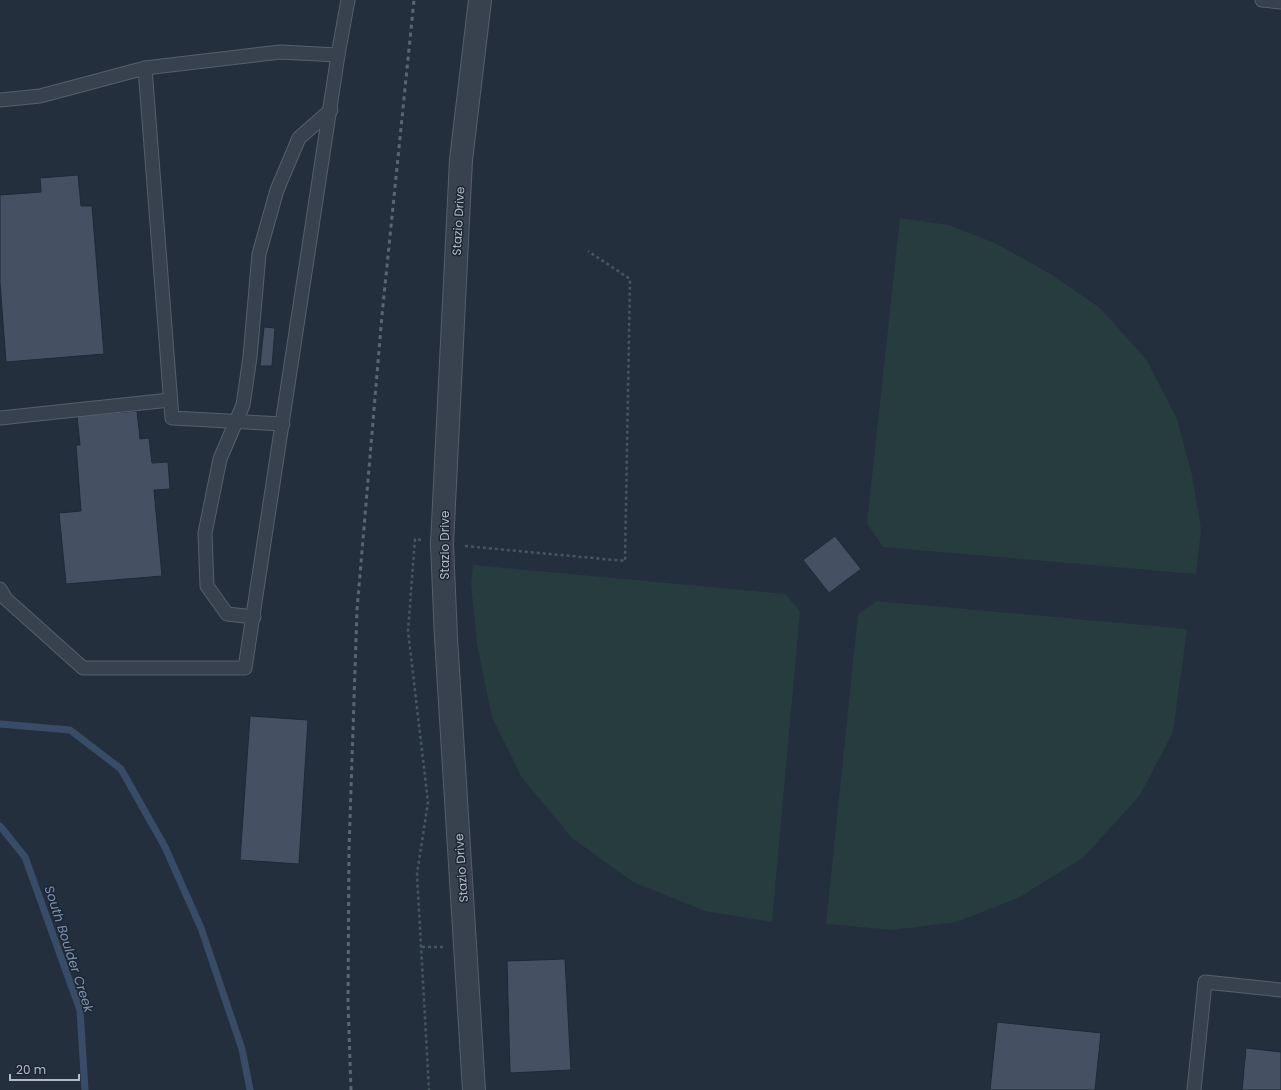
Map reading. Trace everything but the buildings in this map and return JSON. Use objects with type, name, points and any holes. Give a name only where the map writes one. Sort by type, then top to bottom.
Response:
[{"type":"street","name":"Stazio Drive","points":[[474,1090],[446,638],[442,544],[461,160],[480,0]]},
{"type":"lane","points":[[0,589],[6,599],[83,668],[246,668],[331,110],[338,54],[348,0]]},
{"type":"lane","points":[[1262,0],[1281,2]]},
{"type":"lane","points":[[0,100],[40,96],[145,68],[280,52],[338,54]]},
{"type":"lane","points":[[145,68],[172,418],[283,424]]},
{"type":"lane","points":[[254,617],[227,614],[207,586],[205,533],[220,459],[243,405],[250,357],[259,254],[277,190],[299,138],[331,110]]},
{"type":"lane","points":[[0,418],[170,400]]},
{"type":"lane","points":[[1194,1090],[1205,982],[1281,990]]},
{"type":"path","points":[[429,1090],[417,874],[428,802],[408,631],[415,539],[442,544],[625,561],[630,279],[588,251]]},
{"type":"green space","points":[[900,218],[948,225],[995,243],[1049,273],[1100,308],[1146,359],[1177,419],[1192,475],[1201,529],[1196,574],[883,547],[867,523]]},
{"type":"green space","points":[[473,565],[785,594],[800,611],[772,922],[705,911],[633,882],[572,838],[522,778],[492,717],[477,644],[471,584]]},
{"type":"green space","points":[[877,601],[1187,629],[1173,732],[1140,795],[1084,857],[1018,898],[956,922],[893,930],[826,924],[858,614]]},
{"type":"waterway","points":[[0,724],[70,730],[121,769],[165,847],[201,928],[242,1049],[250,1090]]},
{"type":"waterway","name":"South Boulder Creek","points":[[0,826],[25,857],[80,1010],[85,1090]]},
{"type":"railway","points":[[351,1090],[348,1003],[349,849],[357,610],[382,315],[414,0]]}]
